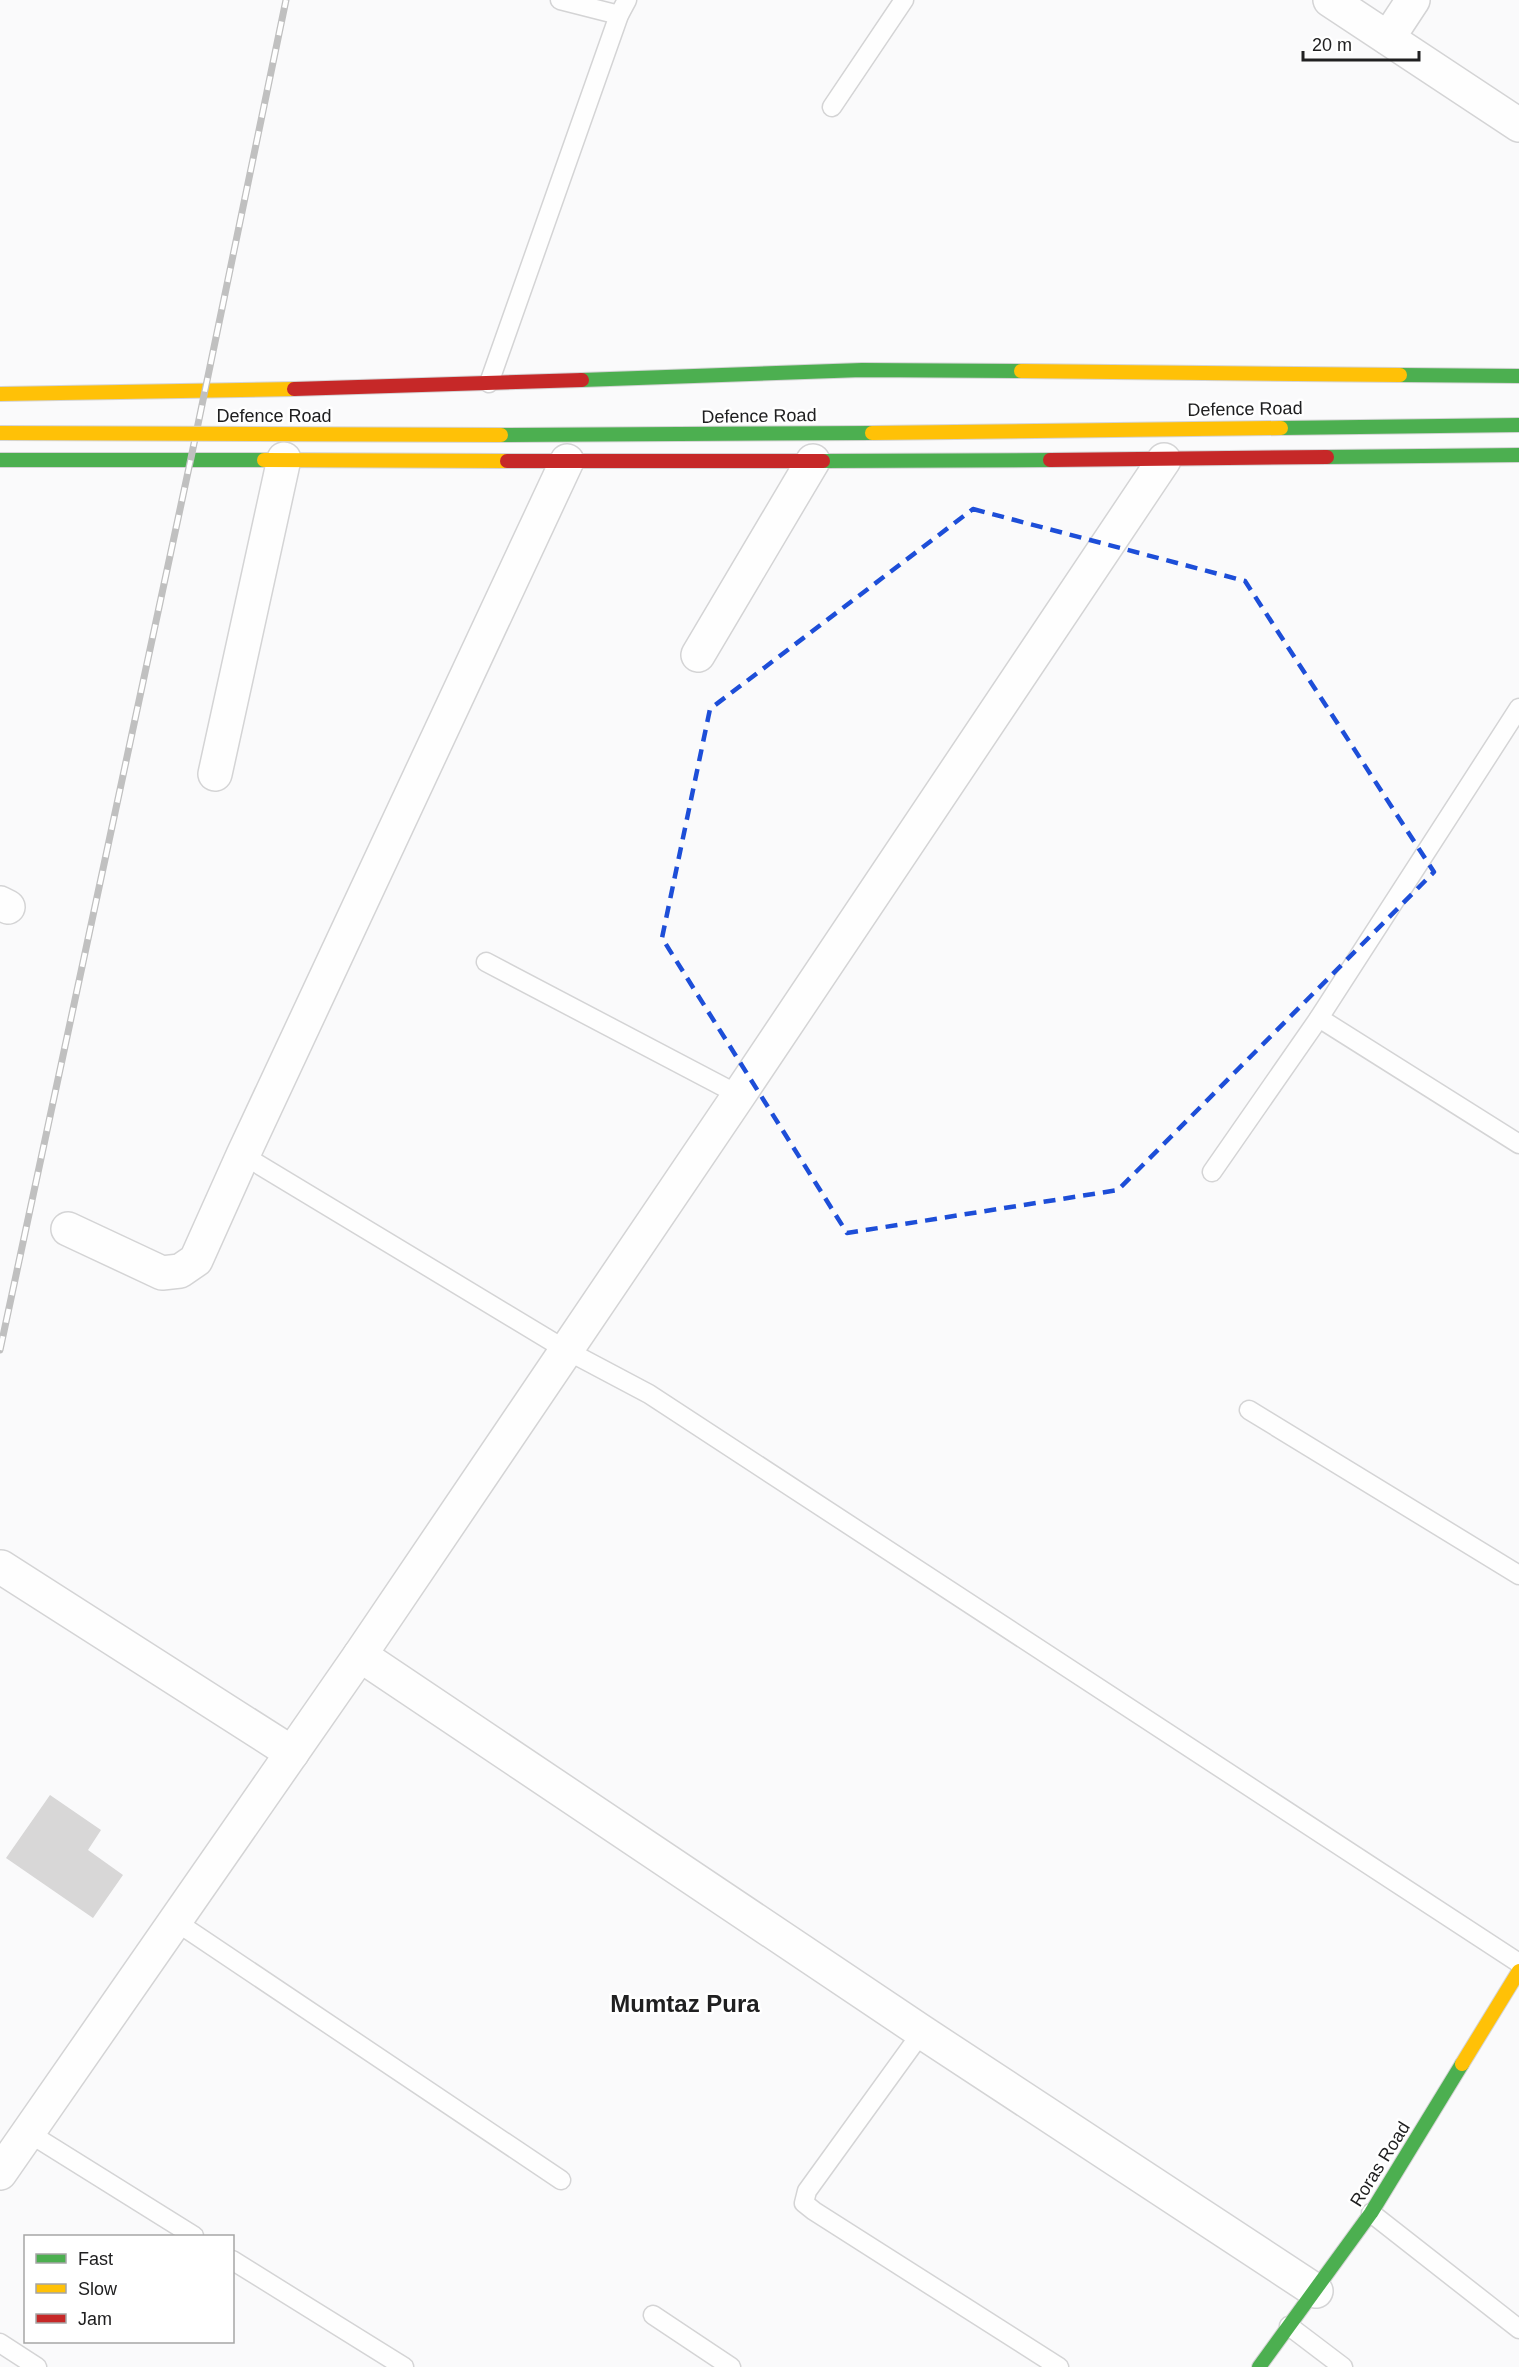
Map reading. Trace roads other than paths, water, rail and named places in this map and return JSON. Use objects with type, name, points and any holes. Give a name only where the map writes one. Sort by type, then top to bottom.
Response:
[{"type":"street","points":[[1330,0],[1519,125]]},
{"type":"street","points":[[1388,38],[1413,0]]},
{"type":"street","points":[[0,394],[406,387],[862,370],[1519,376]]},
{"type":"street","name":"Defence Road","points":[[0,433],[656,436],[1519,425]]},
{"type":"street","points":[[0,460],[1164,460],[1519,455]]},
{"type":"street","points":[[215,774],[284,459]]},
{"type":"street","points":[[0,2173],[360,1655],[739,1095],[1164,460]]},
{"type":"street","points":[[68,1228],[162,1273],[180,1271],[196,1260],[567,461]]},
{"type":"street","points":[[698,655],[813,461]]},
{"type":"street","points":[[1,1567],[292,1753]]},
{"type":"street","points":[[360,1655],[922,2032],[1316,2291]]},
{"type":"street","name":"Roras Road","points":[[1259,2367],[1371,2213],[1519,1971]]},
{"type":"lane","points":[[489,383],[623,8],[560,0]]},
{"type":"lane","points":[[832,107],[904,0]]},
{"type":"lane","points":[[1212,1172],[1319,1018],[1519,708]]},
{"type":"lane","points":[[486,962],[739,1095]]},
{"type":"lane","points":[[1319,1018],[1519,1144]]},
{"type":"lane","points":[[243,1155],[566,1350],[649,1394],[1519,1963]]},
{"type":"lane","points":[[1249,1410],[1519,1575]]},
{"type":"lane","points":[[175,1921],[561,2180]]},
{"type":"lane","points":[[922,2032],[807,2191],[804,2203],[1059,2367]]},
{"type":"lane","points":[[29,2133],[192,2235]]},
{"type":"lane","points":[[1371,2213],[1519,2329]]},
{"type":"lane","points":[[234,2261],[404,2367]]},
{"type":"lane","points":[[653,2315],[731,2367]]},
{"type":"lane","points":[[1289,2326],[1343,2367]]},
{"type":"lane","points":[[0,2343],[38,2367]]},
{"type":"railway","points":[[0,1350],[191,458],[286,0]]},
{"type":"district","name":"Mumtaz Pura","points":[[685,2003]]}]
